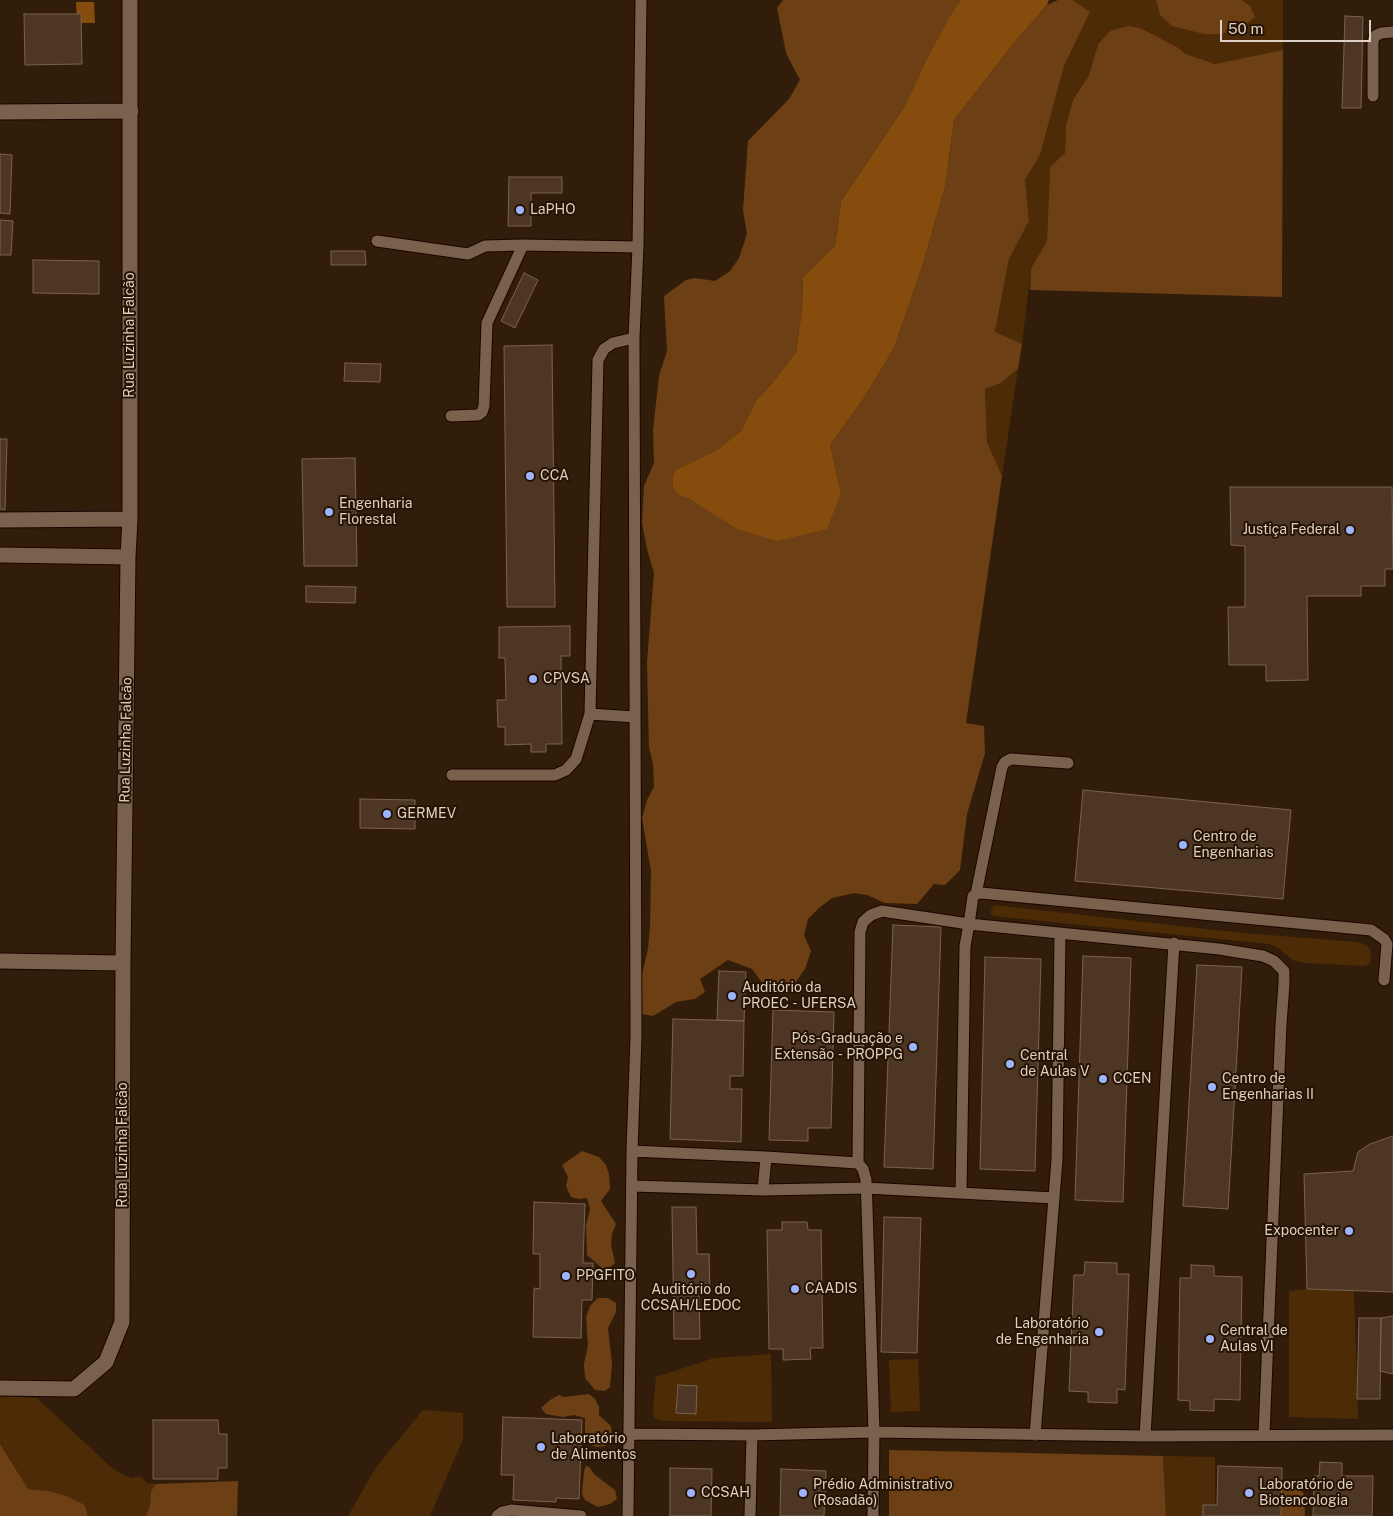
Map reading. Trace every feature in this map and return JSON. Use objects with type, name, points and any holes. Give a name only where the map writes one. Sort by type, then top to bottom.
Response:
[{"type":"street","name":"Rua Luzinha Falcão","points":[[0,1388],[74,1389],[106,1362],[122,1322],[123,963],[130,519],[130,0]]},
{"type":"street","points":[[0,112],[131,111]]},
{"type":"street","points":[[0,520],[130,519]]},
{"type":"street","points":[[0,555],[128,557]]},
{"type":"street","points":[[0,962],[123,963]]},
{"type":"lane","points":[[628,1516],[632,1151],[636,1036],[634,338],[638,247],[641,0]]},
{"type":"lane","points":[[1373,96],[1372,41],[1381,32],[1393,32]]},
{"type":"lane","points":[[377,241],[468,254],[485,246],[638,247]]},
{"type":"lane","points":[[451,416],[478,415],[482,412],[484,406],[487,323],[523,245]]},
{"type":"lane","points":[[452,775],[554,774],[566,770],[576,759],[590,714],[598,360],[604,349],[613,343],[634,338]]},
{"type":"lane","points":[[590,714],[635,717]]},
{"type":"lane","points":[[961,1194],[965,946],[973,896],[976,894],[1002,767],[1005,762],[1011,759],[1068,763]]},
{"type":"lane","points":[[976,894],[1371,930],[1384,939],[1387,944],[1384,980]]},
{"type":"lane","points":[[873,1516],[874,1432],[867,1207],[863,1169],[858,1163],[860,932],[863,922],[871,915],[882,911],[969,924],[1006,926],[1060,934],[1174,943],[1263,956],[1274,961],[1284,971],[1264,1434]]},
{"type":"lane","points":[[1035,1435],[1057,1160],[1060,934]]},
{"type":"lane","points":[[1145,1436],[1174,943]]},
{"type":"lane","points":[[632,1151],[858,1163]]},
{"type":"lane","points":[[762,1190],[766,1157]]},
{"type":"lane","points":[[633,1186],[762,1190],[866,1188],[1054,1198]]},
{"type":"lane","points":[[630,1434],[752,1435],[874,1432],[1145,1436],[1264,1434],[1393,1435]]},
{"type":"lane","points":[[750,1516],[752,1435]]},
{"type":"lane","points":[[497,1516],[502,1512],[511,1510],[582,1516]]},
{"type":"shaded area","points":[[783,0],[961,0],[951,14],[926,60],[905,106],[841,201],[835,246],[803,277],[802,309],[796,352],[756,401],[741,431],[717,450],[675,470],[673,477],[680,496],[690,499],[841,493],[830,445],[864,398],[894,348],[922,267],[945,187],[954,120],[1013,44],[1047,5],[1058,0],[1073,0],[1090,12],[1064,66],[1040,155],[1025,180],[1029,221],[1009,259],[995,332],[1022,344],[1018,369],[1001,383],[985,389],[987,442],[1002,476],[966,723],[984,726],[985,753],[967,814],[960,870],[945,885],[934,884],[917,904],[885,903],[867,895],[854,893],[832,898],[808,919],[804,935],[811,951],[805,969],[793,986],[785,991],[769,992],[752,969],[728,960],[700,979],[705,992],[695,999],[676,1002],[653,1016],[641,1014],[642,974],[648,949],[650,927],[651,871],[642,818],[647,800],[654,787],[653,764],[649,747],[647,662],[654,573],[642,523],[644,486],[654,463],[653,430],[659,376],[667,351],[664,296],[686,280],[695,278],[715,281],[730,271],[739,258],[747,234],[743,210],[748,141],[789,99],[800,80],[786,53],[777,8]]},
{"type":"shaded area","points":[[961,0],[1049,0],[1047,5],[1013,44],[954,120],[945,187],[922,267],[894,348],[864,398],[830,445],[841,493],[827,529],[777,541],[737,529],[690,499],[680,496],[673,488],[675,470],[717,450],[741,431],[756,401],[796,352],[802,309],[803,277],[835,246],[841,201],[905,106],[926,60],[951,14]]},
{"type":"shaded area","points":[[1073,0],[1156,0],[1160,15],[1250,6],[1242,0],[1283,0],[1283,50],[1215,64],[1186,54],[1177,47],[1160,39],[1110,31],[1098,43],[1089,75],[1073,100],[1066,125],[1065,153],[1050,167],[1047,242],[1031,269],[1022,344],[995,333],[1009,259],[1029,221],[1025,181],[1040,155],[1064,66],[1090,12]]},
{"type":"shaded area","points":[[1156,0],[1242,0],[1250,6],[1255,17],[1245,25],[1222,34],[1204,34],[1172,26],[1160,15]]},
{"type":"shaded area","points":[[76,2],[94,2],[95,23],[77,23]]},
{"type":"shaded area","points":[[1128,26],[1140,28],[1177,47],[1186,54],[1215,64],[1283,50],[1282,297],[1030,290],[1031,269],[1047,241],[1050,167],[1065,153],[1066,125],[1073,100],[1089,75],[1098,44],[1110,31]]},
{"type":"shaded area","points":[[1018,369],[1002,476],[987,442],[985,389],[1001,383]]},
{"type":"shaded area","points":[[994,905],[1243,933],[1357,942],[1367,945],[1371,952],[1370,963],[1365,966],[1304,963],[1293,960],[1278,948],[1269,944],[994,916],[990,913]]},
{"type":"shaded area","points":[[582,1151],[599,1157],[606,1165],[609,1174],[610,1189],[601,1201],[616,1224],[612,1234],[611,1245],[615,1263],[609,1268],[602,1268],[587,1255],[586,1225],[590,1209],[587,1198],[571,1197],[566,1186],[568,1177],[562,1165]]},
{"type":"shaded area","points":[[1307,1289],[1354,1291],[1358,1419],[1289,1417],[1289,1291]]},
{"type":"shaded area","points":[[598,1298],[608,1298],[616,1303],[616,1312],[608,1328],[612,1364],[610,1387],[605,1391],[595,1390],[585,1378],[584,1364],[588,1345],[586,1317],[590,1306]]},
{"type":"shaded area","points":[[771,1354],[772,1422],[662,1421],[654,1417],[656,1377],[714,1358]],"holes":[[[677,1386],[697,1387],[676,1413]]]},
{"type":"shaded area","points":[[918,1359],[920,1411],[891,1412],[889,1360]]},
{"type":"shaded area","points":[[589,1394],[595,1399],[599,1407],[599,1415],[611,1426],[612,1437],[605,1446],[596,1447],[585,1442],[585,1418],[574,1415],[563,1417],[546,1414],[541,1408],[559,1395],[564,1397]]},
{"type":"shaded area","points":[[0,1396],[37,1398],[113,1469],[131,1478],[141,1476],[147,1483],[156,1484],[151,1491],[150,1505],[146,1516],[88,1516],[85,1505],[67,1496],[49,1491],[28,1489],[0,1444]]},
{"type":"shaded area","points":[[423,1410],[463,1413],[463,1439],[430,1516],[348,1516],[377,1466]]},
{"type":"shaded area","points":[[0,1444],[28,1489],[49,1491],[67,1496],[85,1505],[88,1516],[0,1516]]},
{"type":"shaded area","points":[[889,1450],[1163,1456],[1166,1516],[889,1516]]},
{"type":"shaded area","points":[[1163,1456],[1215,1457],[1215,1505],[1203,1505],[1203,1516],[1166,1516]]},
{"type":"shaded area","points":[[586,1466],[615,1490],[617,1499],[610,1504],[598,1507],[585,1500],[582,1494]]},
{"type":"shaded area","points":[[238,1481],[237,1516],[146,1516],[150,1505],[151,1491],[156,1484]]},
{"type":"shaded area","points":[[1282,1481],[1294,1481],[1304,1494],[1305,1516],[1281,1516]]},
{"type":"building","points":[[24,14],[81,14],[82,64],[25,65]]},
{"type":"building","points":[[1345,16],[1363,17],[1361,108],[1342,108]]},
{"type":"building","points":[[0,154],[12,155],[10,214],[0,213]]},
{"type":"building","name":"LaPHO","points":[[509,177],[562,177],[562,193],[531,193],[531,226],[508,226]]},
{"type":"building","points":[[0,220],[13,221],[11,255],[0,255]]},
{"type":"building","points":[[331,251],[365,251],[366,265],[331,265]]},
{"type":"building","points":[[33,260],[99,261],[99,294],[33,293]]},
{"type":"building","points":[[524,273],[538,280],[515,328],[501,321]]},
{"type":"building","name":"CCA","points":[[552,345],[555,607],[507,607],[504,346]]},
{"type":"building","points":[[345,363],[381,364],[380,382],[344,381]]},
{"type":"building","points":[[0,439],[7,439],[5,510],[0,509]]},
{"type":"building","name":"Engenharia Florestal","points":[[355,458],[357,566],[304,566],[302,459]]},
{"type":"building","points":[[1230,487],[1392,487],[1393,569],[1385,569],[1385,586],[1361,586],[1361,596],[1307,596],[1308,680],[1266,681],[1266,665],[1229,665],[1228,607],[1245,607],[1245,546],[1231,545]]},
{"type":"building","points":[[306,586],[356,587],[355,603],[306,602]]},
{"type":"building","name":"CPVSA","points":[[570,626],[570,656],[561,656],[562,744],[546,744],[546,752],[531,752],[531,744],[505,745],[505,727],[498,727],[497,700],[506,700],[505,658],[499,658],[499,627]]},
{"type":"building","name":"Centro de Engenharias","points":[[1083,790],[1291,810],[1283,899],[1075,881]]},
{"type":"building","name":"GERMEV","points":[[360,799],[415,800],[415,829],[360,828]]},
{"type":"building","name":"Pós-Graduação e Extensão - PROPPG","points":[[893,925],[941,927],[933,1169],[884,1167]]},
{"type":"building","name":"CCEN","points":[[1083,956],[1131,958],[1123,1202],[1075,1200]]},
{"type":"building","name":"Central de Aulas V","points":[[985,957],[1041,959],[1035,1171],[980,1169]]},
{"type":"building","name":"Centro de Engenharias II","points":[[1197,965],[1242,967],[1228,1209],[1183,1206]]},
{"type":"building","name":"Auditório da PROEC - UFERSA","points":[[719,971],[746,972],[744,1021],[717,1020]]},
{"type":"building","points":[[773,1010],[834,1012],[831,1128],[808,1128],[808,1141],[769,1140]]},
{"type":"building","points":[[673,1019],[744,1021],[743,1076],[730,1076],[730,1089],[742,1089],[741,1142],[670,1139]]},
{"type":"building","name":"Expocenter","points":[[1393,1136],[1393,1292],[1307,1289],[1304,1174],[1353,1171],[1358,1152],[1370,1144]]},
{"type":"building","name":"PPGFITO","points":[[534,1202],[585,1204],[583,1263],[593,1263],[592,1300],[582,1300],[581,1338],[533,1337],[534,1288],[540,1289],[540,1254],[533,1254]]},
{"type":"building","name":"Auditório do CCSAH/LEDOC","points":[[672,1207],[696,1207],[697,1254],[709,1254],[710,1294],[699,1294],[700,1339],[674,1339]]},
{"type":"building","points":[[884,1217],[921,1218],[917,1353],[881,1352]]},
{"type":"building","name":"CAADIS","points":[[782,1222],[807,1222],[808,1230],[821,1230],[823,1348],[810,1348],[811,1359],[783,1360],[783,1349],[769,1349],[767,1230],[782,1230]]},
{"type":"building","name":"Laboratório de Engenharia","points":[[1085,1262],[1117,1263],[1117,1274],[1129,1274],[1125,1390],[1117,1389],[1117,1403],[1088,1402],[1088,1392],[1069,1391],[1074,1275],[1084,1275]]},
{"type":"building","name":"Central de Aulas VI","points":[[1191,1265],[1214,1266],[1214,1276],[1242,1277],[1240,1400],[1214,1399],[1214,1411],[1190,1410],[1190,1401],[1178,1400],[1180,1278],[1191,1278]]},
{"type":"building","points":[[1393,1316],[1393,1374],[1380,1371],[1381,1318]]},
{"type":"building","points":[[1359,1318],[1381,1318],[1380,1399],[1357,1399]]},
{"type":"building","points":[[678,1385],[697,1386],[696,1414],[676,1413]]},
{"type":"building","name":"Laboratório de Alimentos","points":[[503,1417],[582,1420],[579,1499],[556,1498],[556,1502],[513,1500],[514,1475],[501,1475]]},
{"type":"building","points":[[153,1420],[218,1420],[219,1434],[227,1434],[227,1468],[218,1468],[218,1479],[153,1479]]},
{"type":"building","points":[[1320,1462],[1342,1463],[1342,1476],[1373,1476],[1372,1516],[1313,1516],[1314,1476],[1319,1476]]},
{"type":"building","name":"Laboratório de Biotencologia","points":[[1218,1466],[1282,1468],[1281,1516],[1203,1516],[1203,1505],[1217,1505]]},
{"type":"building","name":"CCSAH","points":[[670,1468],[712,1469],[711,1516],[670,1516]]},
{"type":"building","name":"Prédio Administrativo (Rosadão)","points":[[781,1469],[826,1471],[824,1516],[780,1516]]},
{"type":"place","name":"LaPHO","points":[[520,210]]},
{"type":"place","name":"CCA","points":[[530,476]]},
{"type":"place","name":"Engenharia Florestal","points":[[329,512]]},
{"type":"place","name":"Justiça Federal","points":[[1350,530]]},
{"type":"place","name":"CPVSA","points":[[533,679]]},
{"type":"place","name":"GERMEV","points":[[387,814]]},
{"type":"place","name":"Centro de Engenharias","points":[[1183,845]]},
{"type":"place","name":"Auditório da PROEC - UFERSA","points":[[732,996]]},
{"type":"place","name":"Pós-Graduação e Extensão - PROPPG","points":[[913,1047]]},
{"type":"place","name":"Central de Aulas V","points":[[1010,1064]]},
{"type":"place","name":"CCEN","points":[[1103,1079]]},
{"type":"place","name":"Centro de Engenharias II","points":[[1212,1087]]},
{"type":"place","name":"Expocenter","points":[[1349,1231]]},
{"type":"place","name":"Auditório do CCSAH/LEDOC","points":[[691,1274]]},
{"type":"place","name":"PPGFITO","points":[[566,1276]]},
{"type":"place","name":"CAADIS","points":[[795,1289]]},
{"type":"place","name":"Laboratório de Engenharia","points":[[1099,1332]]},
{"type":"place","name":"Central de Aulas VI","points":[[1210,1339]]},
{"type":"place","name":"Laboratório de Alimentos","points":[[541,1447]]},
{"type":"place","name":"CCSAH","points":[[691,1493]]},
{"type":"place","name":"Prédio Administrativo (Rosadão)","points":[[803,1493]]},
{"type":"place","name":"Laboratório de Biotencologia","points":[[1249,1493]]}]
